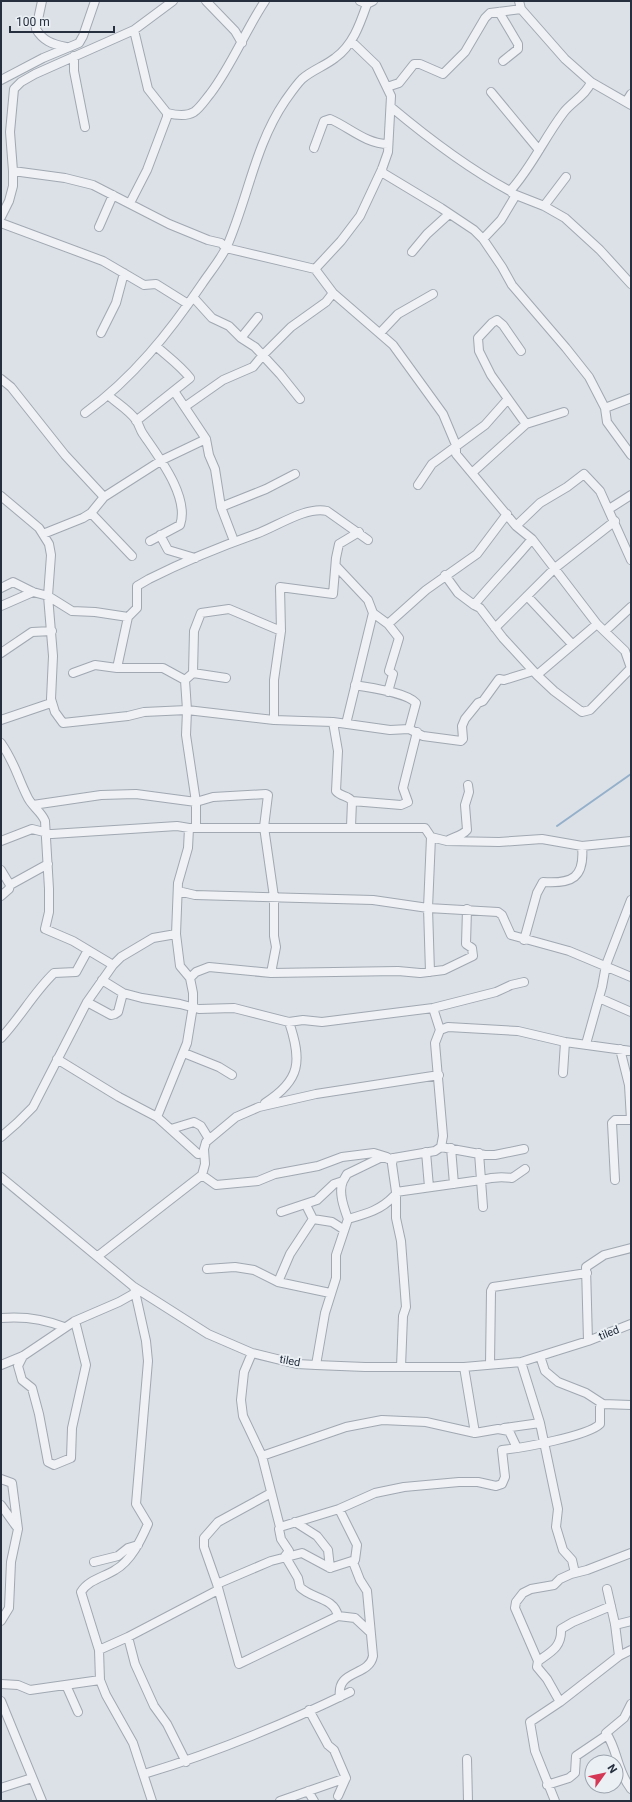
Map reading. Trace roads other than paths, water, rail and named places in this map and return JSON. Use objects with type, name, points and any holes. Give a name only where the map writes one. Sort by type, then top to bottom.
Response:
[{"type":"street","points":[[42,1],[36,29],[41,38],[50,44],[66,48]]},
{"type":"street","points":[[1,80],[66,48],[74,46],[82,36],[95,1]]},
{"type":"street","points":[[1,217],[9,201],[13,186],[10,132],[14,89],[21,82],[35,74],[134,30],[173,1]]},
{"type":"street","points":[[206,1],[235,31],[242,43]]},
{"type":"street","points":[[134,30],[148,89],[167,113],[176,116],[193,113],[222,77],[242,43],[254,17],[265,1]]},
{"type":"street","points":[[85,413],[109,396],[156,346],[188,304],[226,248],[244,201],[265,136],[285,100],[302,79],[336,58],[352,41],[360,24],[366,2]]},
{"type":"street","points":[[387,87],[398,83],[414,64],[420,64],[443,74],[465,52],[485,18],[490,13],[499,12],[520,5],[565,60],[591,82],[628,104],[631,94]]},
{"type":"street","points":[[499,12],[518,44],[518,49],[503,61]]},
{"type":"street","points":[[315,269],[341,241],[360,216],[382,169],[388,152],[391,96],[376,65],[352,41]]},
{"type":"street","points":[[74,56],[74,71],[85,127]]},
{"type":"street","points":[[483,239],[501,220],[513,193],[553,126],[568,106],[585,92],[591,82]]},
{"type":"street","points":[[491,92],[539,150]]},
{"type":"street","points":[[391,107],[450,154],[484,178],[513,193],[544,206],[565,218],[600,250],[631,284]]},
{"type":"street","points":[[130,203],[147,170],[167,117],[167,113]]},
{"type":"street","points":[[314,148],[324,121],[330,119],[368,140],[379,144],[388,144]]},
{"type":"street","points":[[382,169],[383,173],[474,230],[483,239],[512,285],[589,377],[605,408],[607,422],[631,456]]},
{"type":"street","points":[[13,171],[65,178],[94,185],[169,224],[221,244],[226,248],[315,269],[333,293],[393,345],[443,414],[456,445],[456,454],[516,526],[532,539],[597,624],[625,651],[631,668],[590,710],[582,712],[535,673],[495,628],[480,608],[458,593],[445,575]]},
{"type":"street","points":[[544,206],[566,177]]},
{"type":"street","points":[[98,227],[113,195]]},
{"type":"street","points":[[412,252],[427,234],[449,214]]},
{"type":"street","points":[[1,223],[96,258],[144,285],[156,284],[188,304]]},
{"type":"street","points":[[101,333],[116,303],[124,273]]},
{"type":"street","points":[[186,406],[223,380],[253,367],[262,355],[290,326],[326,302],[333,293]]},
{"type":"street","points":[[380,333],[398,314],[433,294]]},
{"type":"street","points":[[193,296],[212,318],[229,326],[262,355],[300,399]]},
{"type":"street","points":[[241,338],[258,317]]},
{"type":"street","points":[[520,351],[503,325],[497,320],[492,323],[478,338],[478,351],[491,375],[526,424]]},
{"type":"street","points":[[136,420],[190,378],[176,362],[165,355],[156,346]]},
{"type":"street","points":[[1,379],[11,386],[65,455],[104,498]]},
{"type":"street","points":[[174,391],[186,406],[206,440],[209,455],[215,469],[222,507],[234,541]]},
{"type":"street","points":[[109,396],[136,420],[142,433],[162,460],[183,505],[180,525],[150,541]]},
{"type":"street","points":[[605,408],[631,398]]},
{"type":"street","points":[[418,485],[432,464],[485,425],[508,399]]},
{"type":"street","points":[[472,472],[526,424],[564,412]]},
{"type":"street","points":[[43,534],[73,524],[91,513],[104,498],[162,460],[206,440]]},
{"type":"street","points":[[222,507],[266,489],[295,474]]},
{"type":"street","points":[[516,526],[540,503],[567,487],[584,474],[600,491],[631,560]]},
{"type":"street","points":[[609,509],[631,495]]},
{"type":"street","points":[[1,496],[30,519],[43,534],[49,544],[51,555],[48,596],[52,631],[51,704],[59,719],[64,723],[144,712],[187,710],[274,720],[333,722],[390,730],[413,731],[429,737],[462,740],[462,726],[465,719],[478,702],[483,701],[499,679],[504,680],[535,673],[597,624]]},
{"type":"street","points":[[117,668],[128,617],[137,608],[137,586],[234,541],[256,534],[297,516],[321,510],[327,511],[359,532],[368,540]]},
{"type":"street","points":[[91,513],[132,556]]},
{"type":"street","points":[[388,624],[405,607],[445,575],[477,554],[507,514]]},
{"type":"street","points":[[495,628],[555,568],[615,522]]},
{"type":"street","points":[[274,720],[274,680],[281,631],[280,587],[333,594],[339,544],[359,532]]},
{"type":"street","points":[[160,535],[168,550],[195,558]]},
{"type":"street","points":[[474,605],[485,589],[510,565],[532,539]]},
{"type":"street","points":[[336,566],[368,600],[373,613],[388,624],[399,638],[388,671],[393,674],[388,692]]},
{"type":"street","points":[[1,588],[12,582],[33,592],[48,596],[72,611],[95,612],[128,617]]},
{"type":"street","points":[[1,606],[33,592]]},
{"type":"street","points":[[527,596],[572,644]]},
{"type":"street","points":[[605,631],[631,607]]},
{"type":"street","points":[[185,680],[193,673],[194,631],[200,613],[229,610],[281,631]]},
{"type":"street","points":[[346,724],[373,613]]},
{"type":"street","points":[[1,653],[32,632],[47,630],[52,631]]},
{"type":"street","points":[[73,673],[94,665],[117,668],[163,668],[185,680]]},
{"type":"street","points":[[193,673],[226,678]]},
{"type":"street","points":[[157,1117],[187,1044],[193,1006],[192,976],[180,966],[176,934],[178,883],[188,848],[196,802],[186,735],[187,710],[185,680]]},
{"type":"street","points":[[333,722],[338,751],[336,792],[348,797],[352,801],[401,805],[408,802],[403,788],[413,731],[416,703],[413,700],[388,692],[355,686]]},
{"type":"street","points":[[1,720],[51,704]]},
{"type":"street","points":[[1,743],[13,760],[27,797],[42,815],[49,833],[47,843],[49,912],[45,929],[73,941],[113,965]]},
{"type":"street","points":[[447,841],[453,837],[464,834],[467,830],[465,805],[468,785]]},
{"type":"street","points":[[33,806],[101,795],[136,794],[196,802],[213,798],[266,794],[268,796],[264,827],[274,896],[274,936],[276,947],[271,973]]},
{"type":"street","points":[[351,827],[352,801]]},
{"type":"street","points":[[1,841],[32,829],[49,833],[177,826],[192,828],[425,828],[431,837],[428,908],[430,972]]},
{"type":"street","points":[[431,837],[447,841],[499,842],[542,839],[582,846],[631,841]]},
{"type":"street","points":[[524,940],[537,893],[543,882],[559,883],[572,879],[582,864],[582,846]]},
{"type":"street","points":[[1,896],[9,889],[10,885],[48,864]]},
{"type":"street","points":[[1,870],[10,885]]},
{"type":"street","points":[[178,891],[195,895],[274,896],[373,900],[428,908],[467,909],[498,912],[502,915],[511,935],[524,940],[569,951],[631,976]]},
{"type":"street","points":[[586,1044],[599,998],[606,965],[631,900]]},
{"type":"street","points":[[192,976],[209,968],[271,973],[348,970],[430,972],[444,970],[473,956],[472,948],[466,944],[467,909]]},
{"type":"street","points":[[1,1136],[17,1123],[33,1106],[87,1002],[113,965],[121,957],[153,938],[176,934]]},
{"type":"street","points":[[1,1038],[14,1024],[46,981],[54,973],[76,972],[88,950]]},
{"type":"street","points":[[103,960],[104,978]]},
{"type":"street","points":[[104,978],[123,992],[142,998],[193,1006],[199,1009],[211,1010],[234,1008],[290,1022],[303,1020],[322,1022],[433,1008],[496,992],[510,985],[524,982]]},
{"type":"street","points":[[87,1002],[111,1015],[116,1014],[118,1012],[123,992]]},
{"type":"street","points":[[599,998],[631,1012]]},
{"type":"street","points":[[433,1008],[440,1030],[435,1043],[439,1075],[443,1136],[441,1147]]},
{"type":"street","points":[[98,1256],[202,1175],[205,1164],[204,1153],[206,1142],[209,1139],[236,1117],[259,1107],[282,1093],[296,1069],[296,1051],[290,1022]]},
{"type":"street","points":[[440,1030],[448,1027],[518,1031],[565,1042],[631,1051]]},
{"type":"street","points":[[563,1073],[565,1042]]},
{"type":"street","points":[[615,1180],[612,1123],[615,1120],[631,1120],[629,1085],[620,1050]]},
{"type":"street","points":[[184,1053],[219,1067],[232,1075]]},
{"type":"street","points":[[57,1059],[119,1097],[157,1117],[171,1128],[198,1154],[204,1153]]},
{"type":"street","points":[[259,1107],[316,1094],[439,1075]]},
{"type":"street","points":[[171,1128],[194,1122],[202,1126],[209,1139]]},
{"type":"street","points":[[316,1365],[330,1293],[336,1278],[336,1255],[348,1219],[344,1210],[340,1187],[347,1174],[380,1158],[391,1158],[435,1151],[441,1147],[496,1155],[524,1149]]},
{"type":"street","points":[[451,1148],[454,1184]]},
{"type":"street","points":[[426,1152],[429,1187]]},
{"type":"street","points":[[202,1175],[216,1185],[258,1181],[275,1174],[318,1166],[342,1157],[374,1153],[391,1158]]},
{"type":"street","points":[[479,1153],[483,1207]]},
{"type":"street","points":[[391,1158],[406,1307],[403,1316],[401,1367]]},
{"type":"street","points":[[348,1219],[378,1210],[386,1205],[395,1194],[429,1187],[502,1176],[512,1178],[525,1169]]},
{"type":"street","name":"tiled","points":[[1,1177],[98,1256],[134,1290],[208,1334],[252,1353],[297,1364],[464,1367],[521,1362],[588,1341],[631,1324]]},
{"type":"street","points":[[281,1212],[306,1205],[317,1200],[334,1184],[339,1181],[343,1181]]},
{"type":"street","points":[[306,1205],[313,1219]]},
{"type":"street","points":[[313,1219],[332,1222],[344,1229]]},
{"type":"street","points":[[278,1282],[290,1254],[313,1219]]},
{"type":"street","points":[[588,1341],[586,1267],[604,1255],[631,1248]]},
{"type":"street","points":[[208,1268],[246,1268],[254,1270],[278,1282],[330,1293]]},
{"type":"street","points":[[490,1364],[491,1291],[493,1287],[587,1273]]},
{"type":"street","points":[[1,1365],[23,1356],[75,1320],[120,1302],[134,1290],[146,1341],[148,1361],[136,1504],[148,1524],[139,1545],[117,1569],[93,1581],[81,1592],[99,1650],[100,1680],[106,1695],[133,1743],[152,1801]]},
{"type":"street","points":[[1,1318],[12,1317],[48,1321],[64,1327]]},
{"type":"street","points":[[23,1356],[18,1366],[22,1380],[32,1388],[40,1414],[48,1462],[54,1465],[71,1458],[72,1428],[86,1365],[75,1320]]},
{"type":"street","points":[[252,1353],[244,1372],[241,1400],[243,1416],[262,1456],[280,1527],[278,1529],[281,1539],[289,1551],[285,1556]]},
{"type":"street","points":[[540,1356],[545,1371],[558,1382],[586,1393],[603,1404],[631,1405]]},
{"type":"street","points":[[521,1362],[540,1423],[558,1509],[556,1527],[563,1550],[572,1560],[575,1573]]},
{"type":"street","points":[[464,1367],[475,1433]]},
{"type":"street","points":[[280,1527],[339,1509],[375,1493],[404,1487],[459,1482],[478,1482],[496,1486],[502,1484],[505,1477],[502,1450],[582,1434],[595,1429],[600,1424],[600,1407],[603,1404]]},
{"type":"street","points":[[262,1456],[346,1426],[382,1420],[426,1422],[475,1433],[540,1423]]},
{"type":"street","points":[[498,1429],[509,1431],[517,1448]]},
{"type":"street","points":[[1,1479],[12,1483],[18,1529],[11,1562],[9,1608],[1,1621]]},
{"type":"street","points":[[271,1493],[218,1522],[204,1538],[204,1547],[217,1586],[239,1664],[338,1616],[355,1618],[370,1632]]},
{"type":"street","points":[[1,1505],[18,1529]]},
{"type":"street","points":[[339,1509],[357,1545],[353,1562],[360,1580],[367,1591],[373,1650],[372,1660],[359,1671],[346,1677],[339,1690],[340,1697]]},
{"type":"street","points":[[295,1522],[317,1536],[328,1550],[330,1568]]},
{"type":"street","points":[[94,1562],[118,1556],[128,1548],[139,1545]]},
{"type":"street","points":[[99,1650],[128,1637],[217,1586],[285,1556],[302,1553],[330,1568],[353,1562]]},
{"type":"street","points":[[560,1702],[547,1679],[537,1667],[538,1661],[515,1608],[516,1602],[523,1593],[531,1589],[554,1585],[560,1579],[631,1553]]},
{"type":"street","points":[[285,1556],[298,1578],[300,1587],[303,1590],[328,1602],[337,1612],[338,1616]]},
{"type":"street","points":[[607,1589],[615,1625],[619,1656]]},
{"type":"street","points":[[538,1661],[557,1649],[561,1636],[561,1629],[573,1622],[611,1606]]},
{"type":"street","points":[[615,1625],[631,1621]]},
{"type":"street","points":[[128,1637],[135,1664],[154,1706],[167,1724],[186,1762]]},
{"type":"street","points":[[555,1801],[547,1785],[535,1751],[530,1722],[560,1702],[619,1656],[631,1650]]},
{"type":"street","points":[[1,1684],[18,1685],[30,1690],[100,1680]]},
{"type":"street","points":[[66,1685],[78,1712]]},
{"type":"street","points":[[144,1774],[186,1762],[350,1692]]},
{"type":"street","points":[[1,1701],[24,1753],[32,1778],[42,1801]]},
{"type":"street","points":[[547,1785],[569,1778],[576,1773],[576,1756],[607,1736],[606,1733],[624,1718],[631,1704]]},
{"type":"street","points":[[309,1710],[328,1745],[334,1750],[346,1778],[338,1796]]},
{"type":"street","points":[[606,1733],[610,1739],[622,1777],[631,1789]]},
{"type":"street","points":[[467,1759],[468,1801]]},
{"type":"street","points":[[1,1788],[32,1778]]},
{"type":"street","points":[[280,1801],[346,1778]]},
{"type":"street","points":[[308,1791],[314,1801]]},
{"type":"waterway","points":[[557,826],[631,774]]}]
